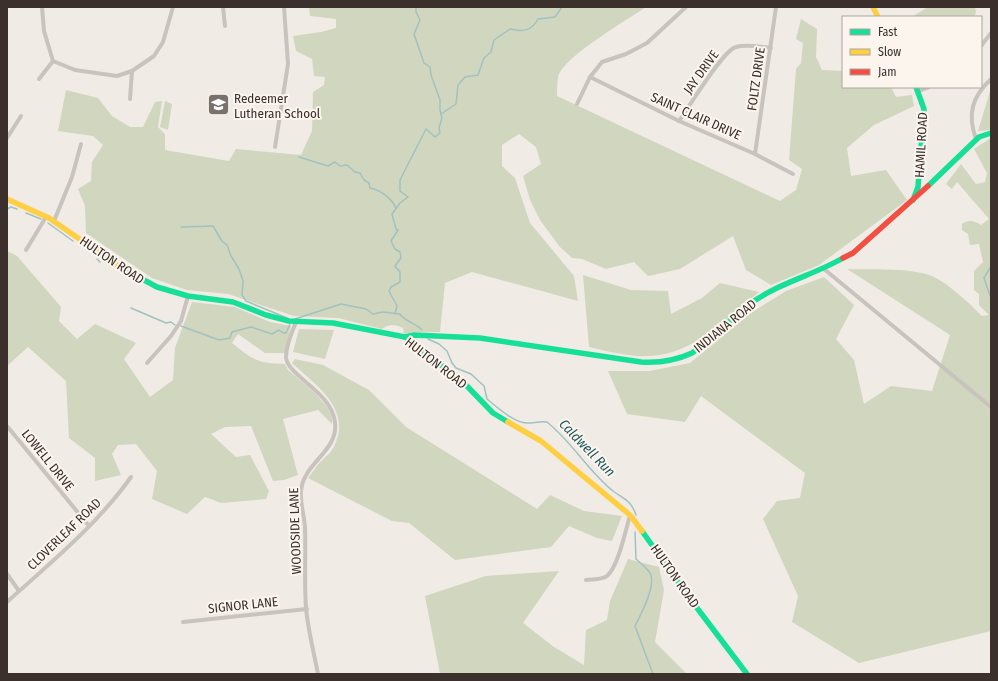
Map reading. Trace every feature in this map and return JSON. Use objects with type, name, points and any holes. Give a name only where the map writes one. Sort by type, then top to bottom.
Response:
[{"type":"main road","points":[[873,7],[878,16]]},
{"type":"main road","name":"HAMIL ROAD","points":[[911,202],[918,187],[924,109],[917,89]]},
{"type":"main road","name":"INDIANA ROAD","points":[[405,337],[414,335],[480,338],[623,360],[660,363],[682,358],[701,347],[751,303],[784,285],[824,269],[852,253],[911,202],[976,140],[991,133]]},
{"type":"main road","name":"HULTON ROAD","points":[[7,199],[54,221],[111,262],[135,277],[157,288],[188,296],[233,302],[266,315],[296,322],[333,323],[405,337],[465,384],[493,413],[541,441],[630,515],[657,550],[691,600],[747,674]]},
{"type":"street","points":[[42,7],[44,31],[53,61]]},
{"type":"street","points":[[53,61],[75,70],[117,76],[132,71],[154,56],[163,42],[173,7]]},
{"type":"street","points":[[224,7],[225,26]]},
{"type":"street","points":[[275,147],[288,64],[284,7]]},
{"type":"street","points":[[577,104],[590,78],[602,62],[626,54],[647,43],[686,7]]},
{"type":"street","name":"FOLTZ DRIVE","points":[[755,154],[776,7]]},
{"type":"street","points":[[982,45],[991,33]]},
{"type":"street","name":"JAY DRIVE","points":[[679,121],[723,57],[735,47],[747,46],[771,48]]},
{"type":"street","points":[[39,79],[53,61]]},
{"type":"street","points":[[130,99],[132,71]]},
{"type":"street","name":"SAINT CLAIR DRIVE","points":[[590,78],[679,121],[755,154],[793,174]]},
{"type":"street","points":[[976,140],[971,120],[971,108],[976,98],[991,79]]},
{"type":"street","points":[[7,138],[21,116]]},
{"type":"street","points":[[54,221],[71,182],[81,144]]},
{"type":"street","points":[[26,250],[46,217]]},
{"type":"street","points":[[824,269],[991,407]]},
{"type":"street","points":[[148,363],[171,336],[181,321],[188,296]]},
{"type":"street","name":"WOODSIDE LANE","points":[[296,322],[287,349],[287,363],[290,368],[317,390],[327,404],[335,421],[336,428],[332,441],[327,450],[305,476],[301,491],[305,526],[306,609],[318,674]]},
{"type":"street","name":"LOWELL DRIVE","points":[[7,426],[89,526]]},
{"type":"street","name":"CLOVERLEAF ROAD","points":[[7,602],[89,526],[131,477]]},
{"type":"street","points":[[586,580],[604,578],[608,575],[621,547],[630,515]]},
{"type":"street","points":[[7,574],[19,591]]},
{"type":"street","name":"SIGNOR LANE","points":[[182,622],[306,609]]},
{"type":"green space","points":[[309,7],[646,7],[597,39],[571,59],[562,69],[558,77],[557,96],[780,201],[796,190],[802,169],[789,160],[796,69],[801,63],[803,43],[796,39],[801,19],[817,29],[816,57],[822,70],[842,71],[842,88],[892,88],[896,97],[912,95],[914,106],[874,125],[847,148],[851,176],[886,170],[907,200],[819,265],[771,285],[746,270],[733,236],[680,269],[648,276],[634,262],[606,269],[582,259],[572,258],[560,247],[540,220],[530,200],[523,176],[541,164],[536,147],[519,134],[502,145],[502,166],[515,178],[530,223],[574,276],[578,301],[472,272],[445,283],[440,332],[414,332],[404,334],[403,328],[397,326],[389,325],[382,329],[338,318],[294,316],[228,294],[187,290],[152,278],[86,233],[85,206],[78,189],[91,181],[92,162],[103,145],[93,136],[58,131],[66,90],[98,98],[112,116],[130,127],[143,127],[155,102],[162,101],[158,127],[165,134],[165,150],[229,161],[236,149],[301,155],[312,131],[313,92],[324,85],[325,77],[314,76],[312,59],[296,51],[293,36],[336,28],[336,19],[310,16]]},
{"type":"green space","points":[[928,7],[975,7],[976,12],[974,16],[914,16]]},
{"type":"green space","points":[[991,88],[991,130],[978,131]]},
{"type":"green space","points":[[165,101],[172,104],[168,130],[160,127]]},
{"type":"green space","points":[[991,138],[991,631],[859,663],[792,622],[798,596],[763,519],[777,501],[800,498],[805,473],[701,396],[685,422],[627,414],[608,371],[650,371],[690,363],[751,313],[786,291],[824,277],[854,305],[836,339],[854,360],[864,404],[891,386],[932,391],[950,335],[847,269],[903,270],[925,274],[940,280],[953,289],[982,316],[989,315],[979,305],[979,294],[974,290],[974,271],[983,262],[979,244],[970,245],[968,234],[962,230],[962,224],[967,221],[972,221],[981,225],[989,219],[957,182],[952,189],[946,184],[961,164],[976,184],[985,182],[987,173],[974,149]]},
{"type":"green space","points":[[7,251],[17,256],[61,307],[59,321],[77,339],[95,324],[136,343],[124,359],[150,397],[173,380],[175,348],[192,302],[235,307],[270,322],[291,326],[285,353],[265,353],[238,334],[232,343],[256,360],[268,363],[285,364],[288,370],[323,402],[332,417],[332,424],[318,410],[283,419],[298,475],[284,480],[273,481],[251,426],[225,427],[211,434],[236,457],[250,455],[269,491],[266,499],[221,503],[205,497],[187,514],[152,499],[157,471],[136,444],[118,445],[112,454],[121,475],[95,481],[95,458],[69,438],[66,381],[28,347],[7,366]]},
{"type":"green space","points":[[583,275],[631,290],[668,291],[671,314],[702,298],[720,283],[759,292],[713,330],[687,346],[673,352],[659,355],[633,356],[589,347]]},
{"type":"green space","points":[[299,329],[334,330],[325,359],[293,352]]},
{"type":"green space","points":[[295,359],[323,365],[369,390],[406,427],[537,509],[550,495],[584,511],[622,516],[612,541],[597,538],[569,526],[551,547],[455,560],[409,523],[392,521],[308,478],[332,450],[338,436],[339,423],[336,411],[330,400],[322,390],[292,363]]},
{"type":"green space","points":[[628,559],[659,567],[664,590],[655,642],[687,674],[440,674],[425,596],[486,576],[559,571],[523,623],[554,647],[584,665],[586,630],[607,620],[610,601]]},
{"type":"waterway","points":[[395,314],[397,306],[389,291],[391,287],[400,282],[400,272],[395,266],[401,258],[400,252],[395,249],[391,241],[398,230],[396,229],[392,214],[400,203],[408,197],[400,191],[400,180],[426,129],[435,137],[440,133],[439,128],[442,118],[440,100],[431,75],[430,67],[424,63],[414,34],[420,20],[416,12],[416,7]]},
{"type":"waterway","points":[[441,114],[456,104],[458,85],[465,77],[478,75],[484,58],[491,52],[494,40],[510,29],[527,30],[533,26],[538,19],[555,17],[562,7]]},
{"type":"waterway","points":[[299,157],[328,166],[335,162],[340,166],[347,165],[355,172],[360,173],[364,180],[369,183],[370,188],[389,198],[396,208]]},
{"type":"waterway","name":"Caldwell Run","points":[[7,209],[11,207],[17,209]]},
{"type":"waterway","name":"Caldwell Run","points":[[26,213],[41,219]]},
{"type":"waterway","name":"Caldwell Run","points":[[48,223],[73,241]]},
{"type":"waterway","points":[[181,227],[213,226],[222,241],[227,245],[231,256],[239,269],[243,281],[242,295],[246,301],[287,318]]},
{"type":"waterway","name":"Caldwell Run","points":[[97,259],[100,262]]},
{"type":"waterway","points":[[991,266],[984,278],[991,298]]},
{"type":"waterway","name":"Caldwell Run","points":[[295,319],[341,304],[366,309],[373,314],[383,312],[400,314],[402,317],[422,330]]},
{"type":"waterway","name":"Caldwell Run","points":[[131,308],[166,323],[171,322],[175,325]]},
{"type":"waterway","name":"Caldwell Run","points":[[181,326],[219,340],[230,338],[232,332],[251,327],[272,334],[279,330],[286,333],[290,324]]},
{"type":"waterway","name":"Caldwell Run","points":[[428,339],[439,344],[447,351],[456,368],[471,374],[484,386],[487,399],[506,414],[512,418],[528,423],[547,422],[564,438],[604,483],[630,503],[636,515]]},
{"type":"waterway","name":"Caldwell Run","points":[[635,532],[636,559],[649,571],[652,580],[647,601],[635,626],[653,674]]},
{"type":"traffic: fast","points":[[913,200],[918,187],[924,109],[916,88]]},
{"type":"traffic: fast","points":[[928,186],[979,137],[991,133]]},
{"type":"traffic: fast","points":[[405,337],[414,335],[480,338],[641,362],[667,361],[692,353],[707,342],[750,304],[772,290],[843,258]]},
{"type":"traffic: fast","points":[[120,267],[157,287],[188,296],[233,302],[266,315],[289,321],[333,323],[405,337],[465,384],[493,413],[508,422]]},
{"type":"traffic: fast","points":[[642,531],[691,600],[747,674]]},
{"type":"traffic: slow","points":[[873,7],[878,16]]},
{"type":"traffic: slow","points":[[7,199],[49,218],[120,267]]},
{"type":"traffic: slow","points":[[508,422],[541,441],[630,515],[642,531]]},
{"type":"traffic: jam","points":[[843,258],[853,253],[928,186]]},
{"type":"place","name":"Redeemer Lutheran School","points":[[219,105]]}]
